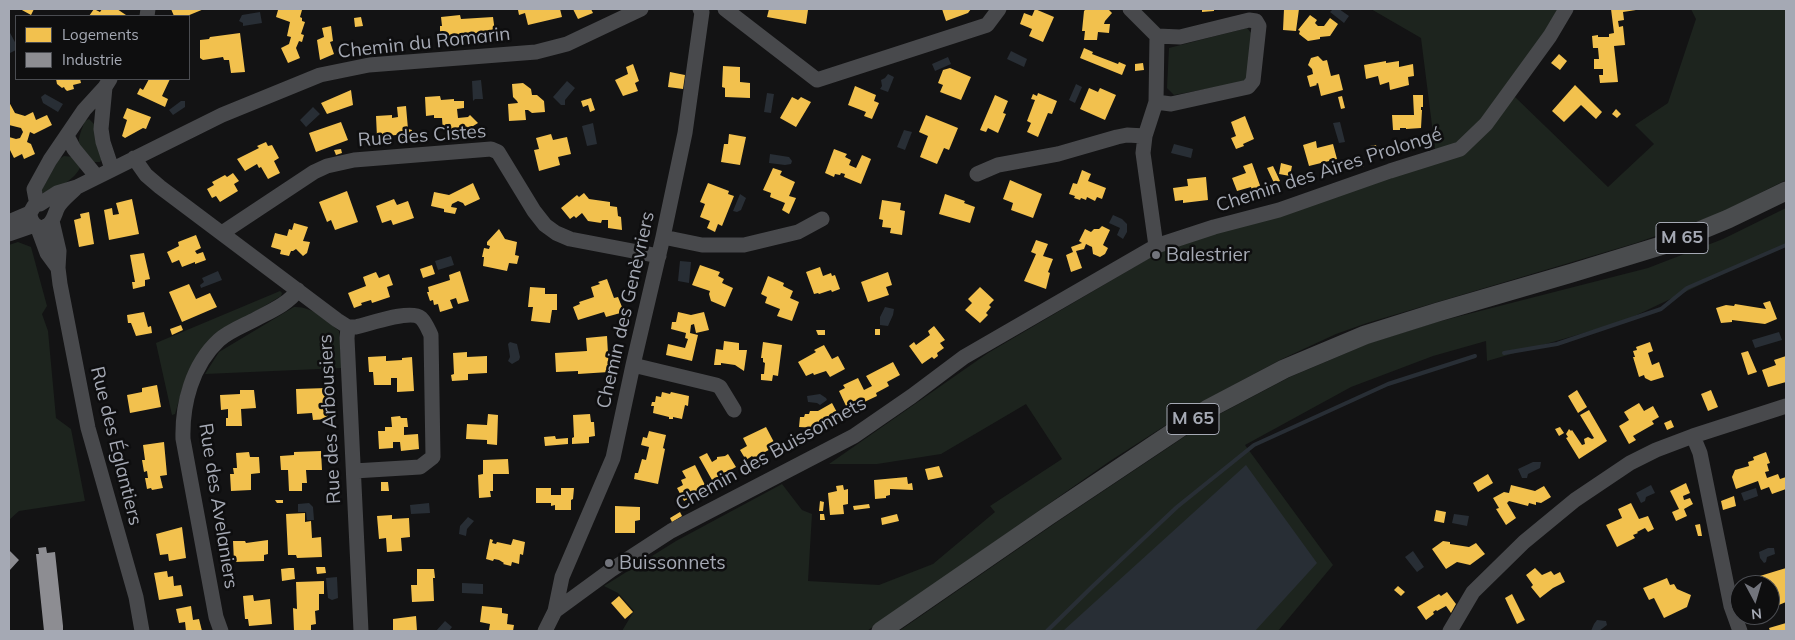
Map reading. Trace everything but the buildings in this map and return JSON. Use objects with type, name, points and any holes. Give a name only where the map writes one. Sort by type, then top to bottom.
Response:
[{"type":"main road","name":"M 65","points":[[881,631],[1208,409],[1276,373],[1365,335],[1572,274],[1678,240],[1728,220],[1786,191]]},
{"type":"main road","name":"M 65","points":[[1572,274],[1670,254],[1786,202]]},
{"type":"street","name":"Chemin du Romarin","points":[[36,214],[57,193],[77,187],[222,115],[320,75],[369,65],[536,52],[566,44],[641,9]]},
{"type":"street","points":[[701,10],[724,9],[817,80],[987,25],[999,9]]},
{"type":"street","points":[[1130,9],[1157,36],[1180,37],[1249,20],[1258,15],[1259,26],[1253,81],[1248,87],[1171,104],[1156,102]]},
{"type":"street","name":"Chemin des Aires Prolongé","points":[[1156,246],[1214,227],[1280,210],[1390,171],[1460,149],[1486,124],[1550,36],[1566,9]]},
{"type":"street","name":"Chemin des Genèvriers","points":[[555,611],[562,577],[613,458],[685,133],[701,10]]},
{"type":"street","points":[[1156,246],[1143,153],[1145,136],[1156,102],[1157,36]]},
{"type":"street","points":[[9,234],[36,214],[50,207],[53,219],[47,226],[36,214],[34,189],[50,160],[84,110],[107,83]]},
{"type":"street","points":[[107,83],[101,129],[103,142],[112,169]]},
{"type":"street","points":[[977,174],[998,165],[1058,154],[1117,137],[1127,135],[1145,136]]},
{"type":"street","points":[[67,136],[74,149],[98,176]]},
{"type":"street","name":"Rue des Cistes","points":[[222,233],[314,172],[327,166],[354,160],[491,149],[498,152],[534,211],[545,225],[556,233],[570,239],[659,256]]},
{"type":"street","name":"Rue des Arbousiers","points":[[134,158],[146,175],[160,187],[348,327],[361,631]]},
{"type":"street","name":"Chemin du Romarin","points":[[53,219],[58,206],[77,187]]},
{"type":"street","points":[[9,222],[36,214]]},
{"type":"street","name":"Rue des Églantiers","points":[[36,214],[47,253],[58,268]]},
{"type":"street","name":"Rue des Églantiers","points":[[53,219],[58,251],[58,268],[88,428],[136,597],[142,631]]},
{"type":"street","points":[[663,237],[702,244],[744,245],[798,232],[822,219]]},
{"type":"street","name":"Chemin des Buissonnets","points":[[545,631],[555,611],[611,570],[671,531],[854,436],[964,357],[1156,246]]},
{"type":"street","name":"Rue des Avelaniers","points":[[221,631],[216,616],[182,439],[185,402],[196,372],[207,354],[220,339],[287,301],[298,290]]},
{"type":"street","points":[[348,327],[356,327],[408,314],[419,317],[425,323],[431,335],[433,457],[420,467],[354,471]]},
{"type":"street","points":[[633,365],[716,385],[720,387],[734,410]]},
{"type":"street","points":[[1450,631],[1467,600],[1480,584],[1524,542],[1575,500],[1630,463],[1656,450],[1693,436],[1786,406]]},
{"type":"street","points":[[1693,436],[1700,453],[1731,606],[1740,631]]},
{"type":"shaded area","points":[[1333,9],[1339,9],[1349,16],[1344,23],[1330,12]]},
{"type":"shaded area","points":[[1371,9],[1566,9],[1486,124],[1436,157],[1421,38]]},
{"type":"shaded area","points":[[1691,9],[1786,9],[1786,180],[1718,214],[1636,243],[1367,323],[1336,334],[1282,359],[1205,400],[1110,461],[867,631],[622,631],[634,611],[618,593],[604,586],[676,541],[782,484],[802,510],[812,514],[808,581],[879,585],[933,564],[995,512],[990,506],[1062,459],[1026,404],[941,454],[877,464],[829,464],[988,353],[1165,249],[1464,151],[1515,97],[1608,187],[1654,144],[1635,125],[1668,103],[1696,19]]},
{"type":"shaded area","points":[[260,12],[262,23],[243,26],[243,23],[239,21],[242,15]]},
{"type":"shaded area","points":[[1247,28],[1252,34],[1248,76],[1243,82],[1174,95],[1167,88],[1169,48]]},
{"type":"shaded area","points":[[9,31],[15,42],[15,50],[10,53]]},
{"type":"shaded area","points":[[1011,51],[1027,59],[1024,67],[1007,59]]},
{"type":"shaded area","points":[[948,57],[951,64],[935,71],[932,64]]},
{"type":"shaded area","points":[[888,74],[894,77],[888,92],[880,89],[882,86],[881,80]]},
{"type":"shaded area","points":[[481,80],[483,99],[475,99],[473,101],[472,81]]},
{"type":"shaded area","points":[[567,81],[575,88],[565,100],[565,105],[561,105],[553,97]]},
{"type":"shaded area","points":[[1076,84],[1082,87],[1075,103],[1069,100]]},
{"type":"shaded area","points":[[767,93],[774,94],[771,113],[764,112]]},
{"type":"shaded area","points":[[45,94],[63,104],[58,112],[43,103],[41,97]]},
{"type":"shaded area","points":[[181,101],[185,101],[185,107],[173,115],[169,110]]},
{"type":"shaded area","points":[[313,107],[320,114],[306,127],[300,120]]},
{"type":"shaded area","points":[[89,119],[94,124],[103,157],[100,162],[94,162],[79,144],[85,121]]},
{"type":"shaded area","points":[[1340,122],[1345,142],[1339,143],[1333,123]]},
{"type":"shaded area","points":[[593,123],[597,144],[587,146],[582,126]]},
{"type":"shaded area","points":[[904,130],[912,132],[905,150],[897,147]]},
{"type":"shaded area","points":[[1174,144],[1193,149],[1191,158],[1171,153]]},
{"type":"shaded area","points":[[770,154],[789,157],[792,161],[791,164],[769,163]]},
{"type":"shaded area","points":[[64,156],[74,157],[81,166],[70,180],[44,194],[41,191],[59,159]]},
{"type":"shaded area","points":[[740,194],[746,198],[741,210],[733,211]]},
{"type":"shaded area","points":[[1786,208],[1786,244],[1622,322],[1487,361],[1486,341],[1433,356],[1351,387],[1245,445],[1333,565],[1278,631],[899,631],[1214,417],[1290,377],[1370,343],[1437,322],[1648,268],[1723,239]]},
{"type":"shaded area","points":[[1113,215],[1122,219],[1127,224],[1127,232],[1123,239],[1117,235],[1120,228],[1109,223]]},
{"type":"shaded area","points":[[18,242],[31,247],[47,306],[42,314],[48,331],[56,418],[71,429],[85,501],[19,511],[9,520],[9,245]]},
{"type":"shaded area","points":[[451,256],[454,265],[438,270],[435,261]]},
{"type":"shaded area","points":[[680,261],[691,262],[689,283],[678,281]]},
{"type":"shaded area","points":[[218,271],[222,280],[201,288],[200,285],[204,282],[202,278]]},
{"type":"shaded area","points":[[280,291],[282,293],[281,296],[213,337],[184,383],[175,414],[172,415],[156,343]]},
{"type":"shaded area","points":[[294,307],[312,311],[324,318],[339,331],[342,368],[205,374],[219,352]]},
{"type":"shaded area","points":[[885,307],[894,309],[888,326],[880,325],[880,317]]},
{"type":"shaded area","points":[[1779,332],[1782,340],[1755,348],[1752,340]]},
{"type":"shaded area","points":[[510,342],[517,344],[520,357],[519,360],[512,364],[508,361],[510,357],[508,344]]},
{"type":"shaded area","points":[[820,394],[827,400],[820,405],[808,402],[807,396]]},
{"type":"shaded area","points":[[1533,462],[1541,462],[1540,468],[1528,474],[1527,478],[1522,478],[1518,469]]},
{"type":"shaded area","points":[[1246,465],[1317,563],[1255,631],[1063,631]]},
{"type":"shaded area","points":[[1651,485],[1655,493],[1646,497],[1645,501],[1641,503],[1636,493]]},
{"type":"shaded area","points":[[1756,488],[1758,496],[1744,501],[1741,493]]},
{"type":"shaded area","points":[[309,503],[313,507],[314,520],[307,520],[306,512],[298,512],[298,504]]},
{"type":"shaded area","points":[[429,503],[430,513],[411,514],[410,505]]},
{"type":"shaded area","points":[[1454,514],[1469,516],[1467,526],[1452,523]]},
{"type":"shaded area","points":[[468,517],[474,521],[467,529],[466,536],[459,534],[460,526]]},
{"type":"shaded area","points":[[1768,548],[1774,548],[1775,554],[1767,557],[1764,563],[1760,558],[1759,552]]},
{"type":"shaded area","points":[[1413,551],[1424,567],[1417,572],[1405,557]]},
{"type":"shaded area","points":[[337,577],[338,598],[332,600],[328,598],[326,578]]},
{"type":"shaded area","points":[[462,583],[483,584],[483,594],[462,593]]},
{"type":"shaded area","points":[[1597,620],[1606,621],[1607,625],[1599,631],[1591,631],[1594,624]]},
{"type":"shaded area","points":[[445,621],[452,627],[449,631],[436,631]]},
{"type":"waterway","points":[[1504,353],[1557,344],[1661,309],[1687,288],[1786,245]]},
{"type":"waterway","points":[[1047,631],[1177,507],[1254,445],[1388,384],[1475,356]]},
{"type":"place","name":"Balestrier","points":[[1156,255]]},
{"type":"place","name":"Buissonnets","points":[[609,563]]}]
